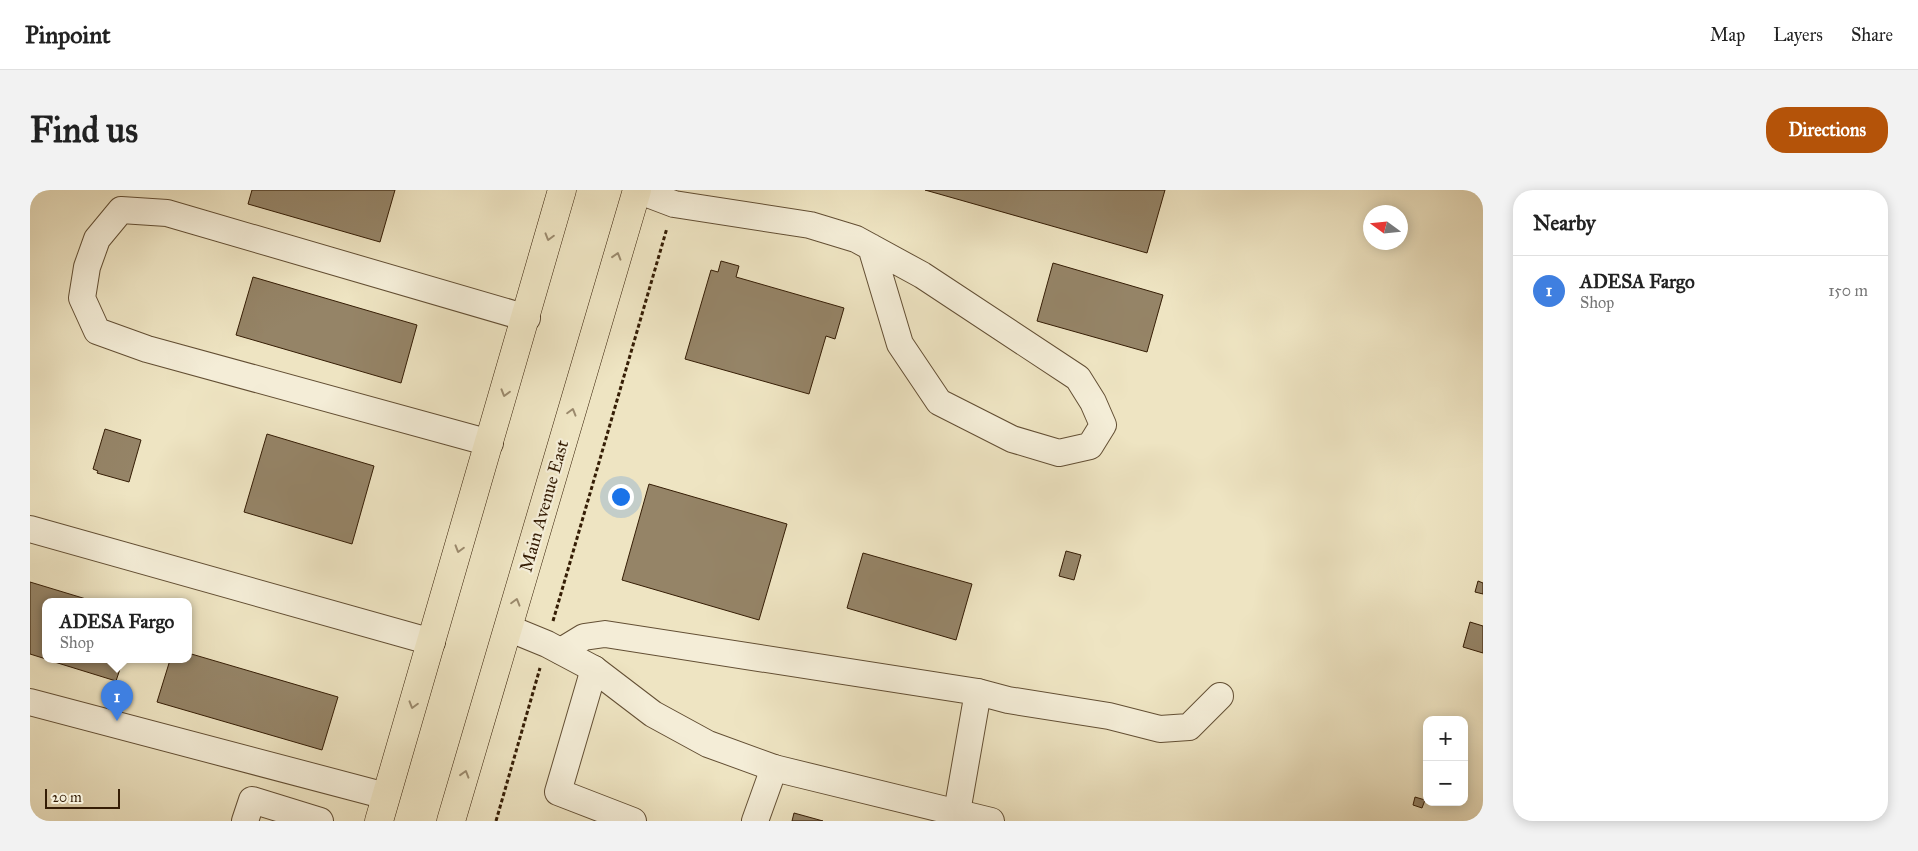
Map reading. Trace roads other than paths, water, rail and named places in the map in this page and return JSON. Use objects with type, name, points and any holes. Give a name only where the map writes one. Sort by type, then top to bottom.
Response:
[{"type":"main road","points":[[383,809],[527,318],[562,190]]},
{"type":"main road","name":"Main Avenue East","points":[[451,821],[637,190]]},
{"type":"lane","points":[[637,190],[674,204],[810,224],[856,239],[871,247],[922,275],[1078,378],[1093,402],[1103,424],[1090,446],[1059,453],[1040,448],[1012,439],[939,402],[900,344],[871,247]]},
{"type":"lane","points":[[490,443],[147,349],[97,331],[82,298],[87,267],[98,238],[121,210],[167,213],[527,318]]},
{"type":"lane","points":[[30,529],[432,642]]},
{"type":"lane","points":[[508,628],[554,648],[594,670],[653,714],[708,744],[774,768],[991,821]]},
{"type":"lane","points":[[554,648],[584,637],[605,634],[978,692],[1008,700],[1109,716],[1160,729],[1189,727],[1220,696]]},
{"type":"lane","points":[[594,670],[558,792],[633,821]]},
{"type":"lane","points":[[957,812],[978,692]]},
{"type":"lane","points":[[30,702],[383,809]]},
{"type":"lane","points":[[755,821],[774,768]]},
{"type":"lane","points":[[245,821],[252,800],[320,821]]},
{"type":"place","name":"ADESA Fargo","points":[[117,721]]}]
